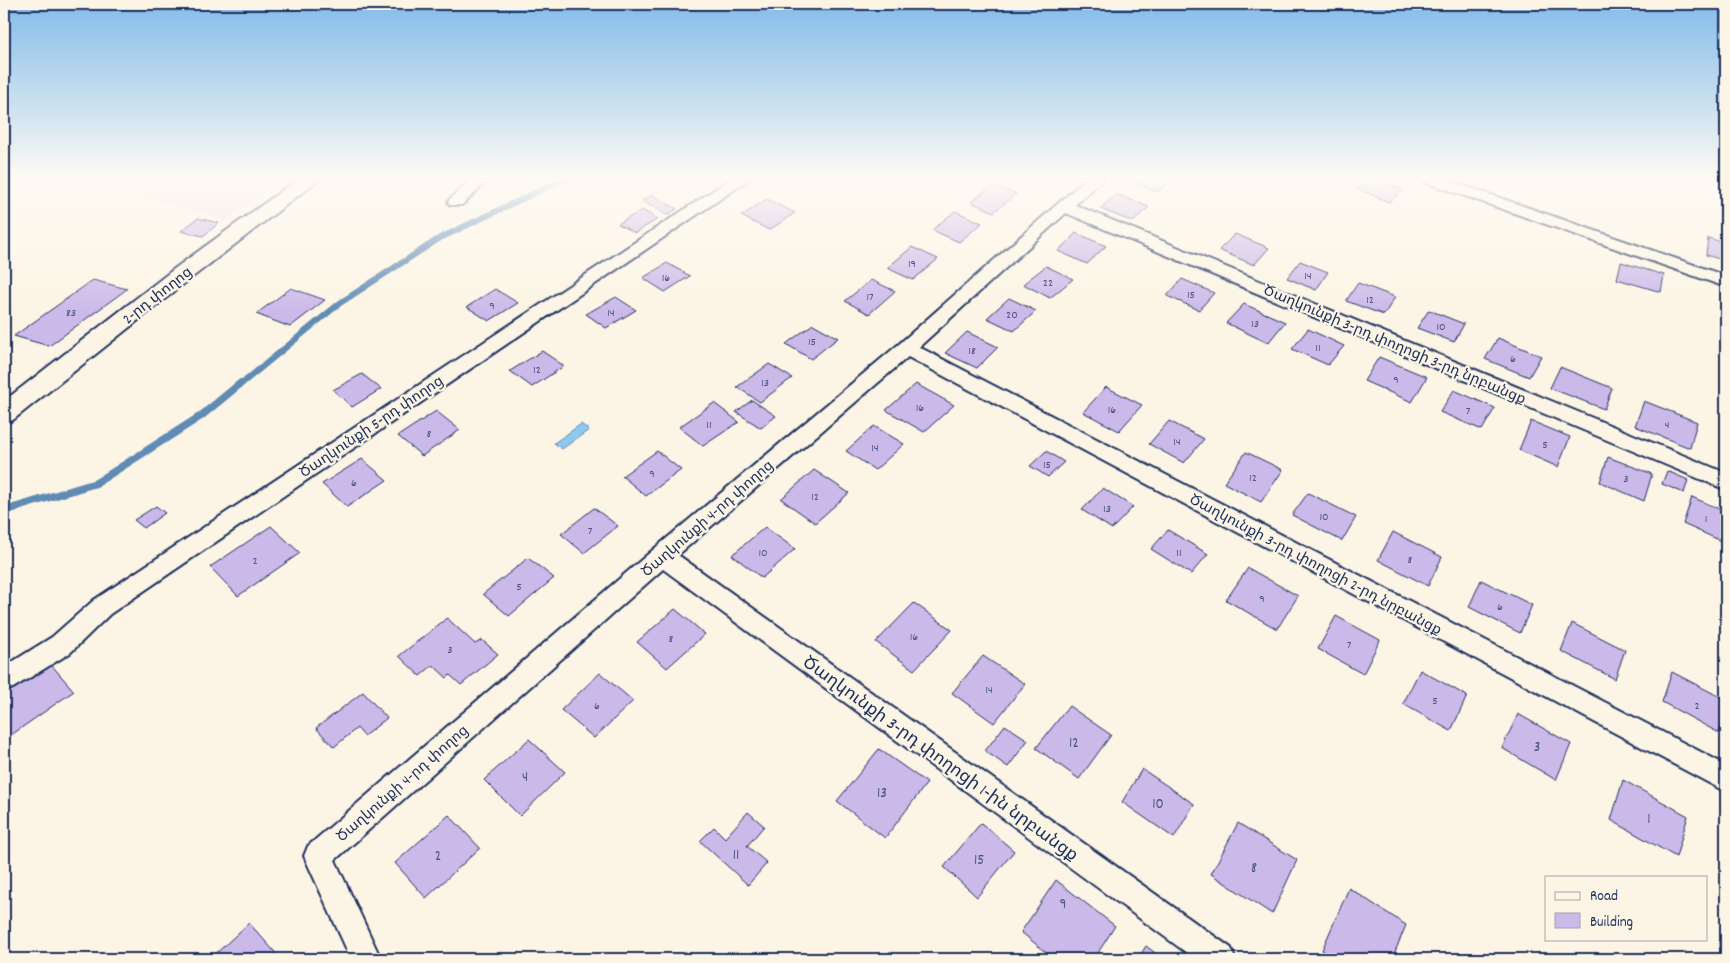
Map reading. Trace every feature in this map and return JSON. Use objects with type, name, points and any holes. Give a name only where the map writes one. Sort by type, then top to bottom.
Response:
[{"type":"street","name":"2-րդ փողոց","points":[[4,414],[182,274],[251,223]]},
{"type":"street","name":"Ծաղկունքի 5-րդ փողոց","points":[[4,680],[61,645],[102,607],[675,223]]},
{"type":"street","name":"Ծաղկունքի 4-րդ փողոց","points":[[366,959],[318,856],[662,556],[906,348],[1047,223]]},
{"type":"street","name":"Ծաղկունքի 3-րդ փողոցի 3-րդ նրբանցք","points":[[1103,223],[1726,482]]},
{"type":"street","points":[[1556,223],[1726,282]]},
{"type":"street","name":"Ծաղկունքի 3-րդ փողոցի 2-րդ նրբանցք","points":[[906,348],[1726,779]]},
{"type":"street","name":"Ծաղկունքի 3-րդ փողոցի 1-ին նրբանցք","points":[[662,556],[1220,959]]},
{"type":"water","points":[[581,424],[589,430],[562,449],[554,443]]},
{"type":"building","points":[[192,223],[219,223],[203,236],[181,231]]},
{"type":"building","points":[[620,223],[652,223],[635,233],[618,224]]},
{"type":"building","points":[[755,223],[780,223],[769,230]]},
{"type":"building","points":[[941,223],[982,223],[959,242],[932,230]]},
{"type":"building","points":[[1076,233],[1106,246],[1087,264],[1058,251]]},
{"type":"building","points":[[1235,234],[1269,248],[1254,265],[1219,250]]},
{"type":"building","points":[[1708,238],[1726,243],[1726,261],[1706,255]]},
{"type":"building","points":[[912,247],[938,259],[913,280],[887,268]]},
{"type":"building","points":[[1300,261],[1328,272],[1316,290],[1287,278]]},
{"type":"building","points":[[1621,262],[1664,275],[1661,292],[1617,279]]},
{"type":"building","points":[[667,263],[690,276],[665,292],[643,278]]},
{"type":"building","points":[[1046,266],[1073,279],[1050,298],[1023,284]]},
{"type":"building","points":[[1182,279],[1214,293],[1199,310],[1167,296]]},
{"type":"building","points":[[93,280],[127,289],[49,346],[14,336]]},
{"type":"building","points":[[871,280],[895,291],[869,314],[845,301]]},
{"type":"building","points":[[1358,283],[1395,297],[1384,315],[1346,301]]},
{"type":"building","points":[[291,288],[325,300],[290,327],[256,314]]},
{"type":"building","points":[[495,289],[518,303],[489,321],[467,307]]},
{"type":"building","points":[[616,297],[636,310],[606,328],[586,314]]},
{"type":"building","points":[[1009,298],[1036,311],[1014,331],[987,318]]},
{"type":"building","points":[[1244,304],[1285,322],[1268,343],[1226,323]]},
{"type":"building","points":[[1429,310],[1464,324],[1454,342],[1417,328]]},
{"type":"building","points":[[813,324],[838,338],[811,359],[786,344]]},
{"type":"building","points":[[1308,329],[1344,346],[1328,365],[1292,349]]},
{"type":"building","points":[[967,332],[998,347],[977,368],[945,353]]},
{"type":"building","points":[[1498,338],[1541,356],[1529,377],[1485,359]]},
{"type":"building","points":[[542,351],[564,366],[532,387],[510,371]]},
{"type":"building","points":[[1379,357],[1427,377],[1412,402],[1364,381]]},
{"type":"building","points":[[769,364],[792,378],[760,402],[737,387]]},
{"type":"building","points":[[1560,367],[1612,388],[1604,409],[1550,388]]},
{"type":"building","points":[[362,374],[381,389],[352,407],[333,390]]},
{"type":"building","points":[[916,384],[954,405],[924,432],[886,410]]},
{"type":"building","points":[[1106,387],[1142,405],[1119,431],[1083,412]]},
{"type":"building","points":[[1454,390],[1495,408],[1482,430],[1440,412]]},
{"type":"building","points":[[752,400],[776,416],[761,428],[736,412]]},
{"type":"building","points":[[1644,401],[1697,422],[1690,448],[1635,426]]},
{"type":"building","points":[[714,403],[739,422],[703,446],[679,427]]},
{"type":"building","points":[[436,411],[460,430],[422,456],[398,436]]},
{"type":"building","points":[[1169,421],[1204,439],[1184,463],[1149,444]]},
{"type":"building","points":[[1531,421],[1570,437],[1558,467],[1519,450]]},
{"type":"building","points":[[874,426],[904,444],[875,470],[846,451]]},
{"type":"building","points":[[657,451],[681,470],[646,496],[622,476]]},
{"type":"building","points":[[1046,451],[1064,462],[1048,477],[1030,466]]},
{"type":"building","points":[[1246,452],[1283,470],[1261,502],[1224,483]]},
{"type":"building","points":[[1608,457],[1652,474],[1644,501],[1600,482]]},
{"type":"building","points":[[362,459],[387,480],[347,507],[322,484]]},
{"type":"building","points":[[814,470],[849,493],[815,523],[781,499]]},
{"type":"building","points":[[1667,471],[1688,480],[1684,493],[1662,484]]},
{"type":"building","points":[[1103,488],[1133,507],[1112,529],[1082,510]]},
{"type":"building","points":[[1308,493],[1356,517],[1342,541],[1292,515]]},
{"type":"building","points":[[1692,497],[1726,512],[1726,543],[1683,524]]},
{"type":"building","points":[[156,506],[165,513],[144,528],[134,520]]},
{"type":"building","points":[[594,508],[618,526],[584,553],[561,534]]},
{"type":"building","points":[[271,526],[300,553],[238,596],[210,567]]},
{"type":"building","points":[[765,527],[795,549],[762,578],[732,555]]},
{"type":"building","points":[[1168,530],[1208,554],[1191,574],[1151,549]]},
{"type":"building","points":[[1393,532],[1442,557],[1428,586],[1378,560]]},
{"type":"building","points":[[528,558],[554,578],[509,616],[483,594]]},
{"type":"building","points":[[1248,568],[1298,596],[1277,629],[1226,600]]},
{"type":"building","points":[[1481,580],[1532,605],[1520,633],[1469,607]]},
{"type":"building","points":[[914,603],[952,630],[914,670],[876,642]]},
{"type":"building","points":[[675,609],[705,634],[667,668],[637,642]]},
{"type":"building","points":[[1336,616],[1380,640],[1363,674],[1318,649]]},
{"type":"building","points":[[447,618],[475,644],[482,640],[498,654],[461,685],[450,675],[447,678],[433,665],[420,676],[399,656]]},
{"type":"building","points":[[1572,623],[1625,650],[1615,679],[1561,651]]},
{"type":"building","points":[[983,656],[1025,684],[994,723],[952,693]]},
{"type":"building","points":[[48,661],[74,691],[4,740],[4,691]]},
{"type":"building","points":[[1420,670],[1467,696],[1451,731],[1403,704]]},
{"type":"building","points":[[1672,672],[1726,700],[1726,708],[1719,733],[1662,702]]},
{"type":"building","points":[[600,673],[633,701],[594,738],[561,710]]},
{"type":"building","points":[[363,692],[387,718],[364,736],[357,728],[334,747],[316,728]]},
{"type":"building","points":[[1069,706],[1111,735],[1079,779],[1036,748]]},
{"type":"building","points":[[1518,714],[1571,744],[1556,780],[1502,748]]},
{"type":"building","points":[[1005,725],[1028,740],[1008,767],[985,751]]},
{"type":"building","points":[[529,739],[565,772],[520,816],[484,780]]},
{"type":"building","points":[[879,749],[927,783],[885,838],[837,801]]},
{"type":"building","points":[[1142,769],[1194,804],[1174,838],[1122,802]]},
{"type":"building","points":[[1623,780],[1688,816],[1676,857],[1611,820]]},
{"type":"building","points":[[748,812],[764,826],[747,846],[767,863],[748,885],[700,841],[714,827],[725,838]]},
{"type":"building","points":[[449,815],[480,848],[426,898],[395,863]]},
{"type":"building","points":[[981,823],[1014,851],[977,897],[944,867]]},
{"type":"building","points":[[1238,823],[1297,860],[1272,914],[1211,874]]},
{"type":"building","points":[[1056,880],[1115,926],[1094,959],[1054,959],[1021,932]]},
{"type":"building","points":[[1349,888],[1406,925],[1392,959],[1335,959],[1322,950]]},
{"type":"building","points":[[249,923],[281,959],[210,959]]},
{"type":"building","points":[[1146,946],[1163,959],[1138,959]]},
{"type":"waterway","points":[[240,385],[340,303],[440,238],[472,223]]},
{"type":"waterway","points":[[4,511],[96,483],[201,416],[241,383]]}]
